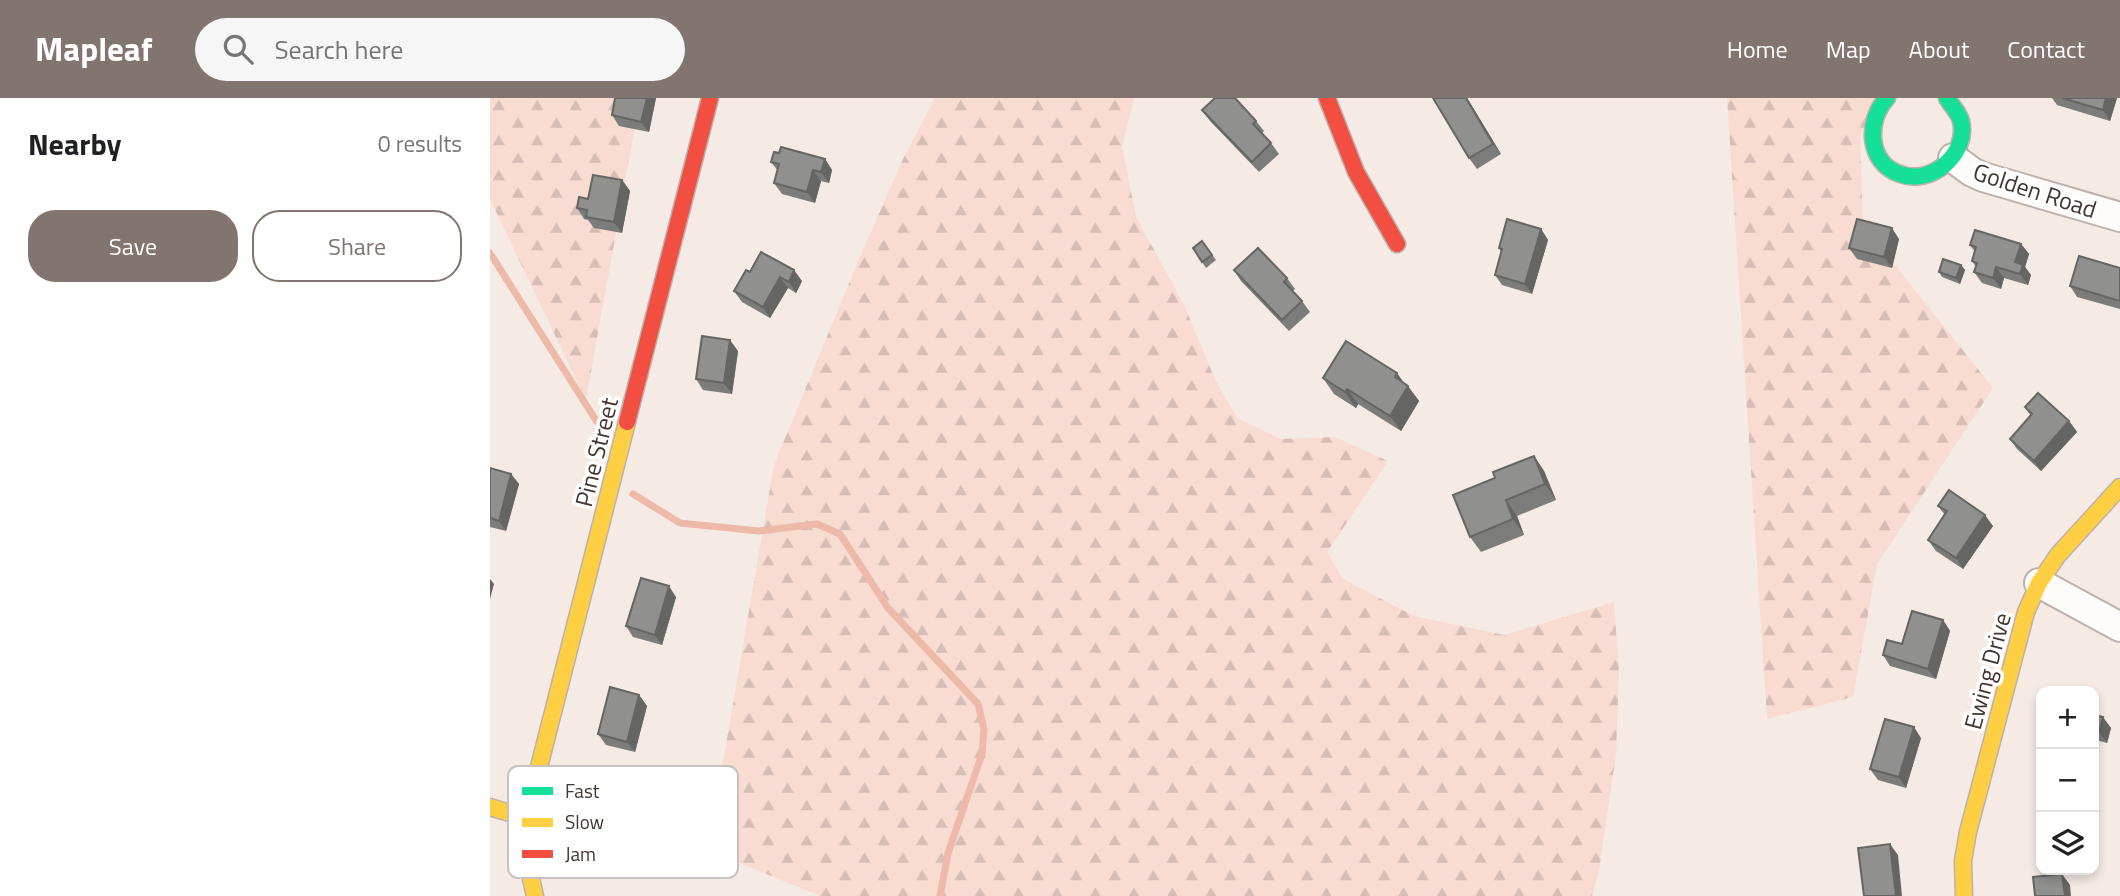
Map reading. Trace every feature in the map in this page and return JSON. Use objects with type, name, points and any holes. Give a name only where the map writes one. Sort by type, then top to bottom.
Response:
[{"type":"street","name":"Pine Street","points":[[539,766],[710,98]]},
{"type":"street","points":[[1327,98],[1356,172],[1397,244]]},
{"type":"street","name":"Golden Road","points":[[1887,98],[1878,109],[1872,128],[1874,147],[1885,164],[1901,174],[1920,177],[1939,171],[1958,150],[1962,131],[1957,112],[1947,98]]},
{"type":"street","name":"Golden Road","points":[[1953,158],[1983,177],[2120,217]]},
{"type":"street","name":"Ewing Drive","points":[[1964,896],[1964,861],[1968,832],[2026,612],[2039,583],[2065,547],[2120,487]]},
{"type":"street","points":[[2039,583],[2120,627]]},
{"type":"street","points":[[490,807],[508,812]]},
{"type":"street","name":"Pine Street","points":[[531,878],[535,896]]},
{"type":"green space","points":[[490,98],[640,98],[586,400],[490,199]]},
{"type":"green space","points":[[935,98],[1134,98],[1122,146],[1136,217],[1184,305],[1215,379],[1237,418],[1281,439],[1335,437],[1388,461],[1327,552],[1343,579],[1414,616],[1504,635],[1614,602],[1619,672],[1616,755],[1599,871],[1592,896],[820,896],[738,862],[738,766],[722,766],[774,465],[903,159]]},
{"type":"green space","points":[[1727,98],[1876,98],[1860,137],[1863,225],[1993,388],[1877,564],[1853,697],[1767,719]]},
{"type":"building","points":[[615,98],[647,98],[641,122],[612,115]]},
{"type":"building","points":[[1215,98],[1235,98],[1256,121],[1253,124],[1271,143],[1252,162],[1202,110]]},
{"type":"building","points":[[1433,98],[1466,98],[1493,144],[1469,158]]},
{"type":"building","points":[[2062,98],[2106,98],[2103,110]]},
{"type":"building","points":[[781,147],[825,159],[821,172],[813,170],[807,192],[774,183],[779,164],[771,162],[774,152],[779,153]]},
{"type":"building","points":[[593,175],[622,180],[614,222],[586,217],[587,210],[577,208],[579,197],[588,199]]},
{"type":"building","points":[[1507,219],[1541,229],[1525,284],[1495,275]]},
{"type":"building","points":[[1857,219],[1892,228],[1884,257],[1849,248]]},
{"type":"building","points":[[1975,230],[2021,244],[2015,262],[2023,265],[2020,274],[1996,267],[1993,278],[1974,272],[1977,263],[1972,261],[1976,247],[1970,245]]},
{"type":"building","points":[[1202,241],[1212,255],[1202,262],[1193,248]]},
{"type":"building","points":[[1258,248],[1287,278],[1284,282],[1302,301],[1282,320],[1234,270]]},
{"type":"building","points":[[761,252],[794,270],[789,282],[780,277],[763,307],[734,291],[746,270],[750,272]]},
{"type":"building","points":[[2079,256],[2120,268],[2120,301],[2070,286]]},
{"type":"building","points":[[1943,259],[1961,265],[1956,278],[1939,272]]},
{"type":"building","points":[[702,336],[730,340],[724,383],[696,379]]},
{"type":"building","points":[[1346,341],[1397,373],[1395,377],[1408,386],[1390,416],[1347,389],[1345,392],[1323,378]]},
{"type":"building","points":[[2038,393],[2069,421],[2034,461],[2010,439],[2032,414],[2025,407]]},
{"type":"building","points":[[1534,456],[1545,484],[1506,500],[1513,519],[1470,537],[1453,495],[1495,478],[1493,472]]},
{"type":"building","points":[[490,468],[511,474],[499,521],[490,518]]},
{"type":"building","points":[[1949,490],[1985,515],[1956,558],[1928,540],[1947,511],[1938,506]]},
{"type":"building","points":[[641,578],[669,586],[655,635],[626,626]]},
{"type":"building","points":[[1912,611],[1943,620],[1928,669],[1883,655],[1887,640],[1902,644]]},
{"type":"building","points":[[610,687],[639,695],[627,742],[598,734]]},
{"type":"building","points":[[2099,716],[2103,717],[2099,732]]},
{"type":"building","points":[[1885,719],[1914,727],[1899,777],[1870,769]]},
{"type":"building","points":[[1890,844],[1896,896],[1864,896],[1858,848]]},
{"type":"building","points":[[2062,875],[2065,896],[2035,896],[2033,877]]},
{"type":"waterway","points":[[490,253],[597,422]]},
{"type":"waterway","points":[[633,494],[680,523],[759,531],[817,524],[840,534],[888,608],[978,704],[984,729],[982,754],[948,853],[940,896]]},
{"type":"traffic: fast","points":[[1887,98],[1880,107],[1873,129],[1876,151],[1881,161],[1889,168],[1912,177],[1935,171],[1945,164],[1959,145],[1961,121],[1947,98]]},
{"type":"traffic: slow","points":[[539,766],[627,422]]},
{"type":"traffic: slow","points":[[1964,896],[1963,861],[1968,832],[2026,612],[2039,583],[2058,555],[2120,487]]},
{"type":"traffic: slow","points":[[490,807],[508,812]]},
{"type":"traffic: slow","points":[[531,878],[535,896]]},
{"type":"traffic: jam","points":[[627,422],[710,98]]},
{"type":"traffic: jam","points":[[1327,98],[1356,172],[1397,244]]}]
